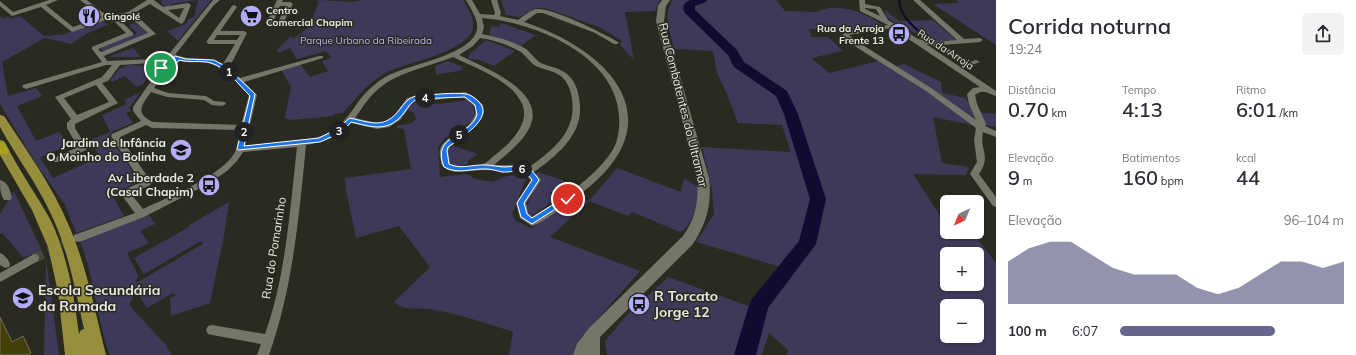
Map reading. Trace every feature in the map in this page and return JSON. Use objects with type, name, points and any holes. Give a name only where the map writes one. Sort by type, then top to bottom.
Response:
[{"type":"main road","name":"Rua Combatentes do Ultramar","points":[[581,355],[583,349],[594,333],[678,251],[695,230],[704,211],[705,192],[703,178],[660,21],[662,6],[666,0]]},
{"type":"main road","points":[[0,118],[58,215],[77,268],[98,355]]},
{"type":"main road","points":[[1,147],[45,222],[54,246],[67,303],[73,355]]},
{"type":"main road","points":[[77,268],[89,355]]},
{"type":"street","points":[[0,3],[12,14],[54,0]]},
{"type":"street","points":[[83,0],[103,16],[125,21],[131,14],[150,0],[163,9]]},
{"type":"street","points":[[174,56],[212,4],[217,0]]},
{"type":"street","points":[[240,149],[320,140],[340,131],[366,98],[382,83],[399,73],[452,54],[469,46],[478,35],[481,24],[469,0]]},
{"type":"street","points":[[494,0],[498,13],[496,18]]},
{"type":"street","points":[[916,0],[963,42]]},
{"type":"street","points":[[41,4],[72,30],[103,16]]},
{"type":"street","points":[[862,6],[876,14],[879,10]]},
{"type":"street","name":"Rua da Arroja","points":[[862,6],[879,10],[886,21]]},
{"type":"street","name":"Rua da Arroja","points":[[862,6],[996,94]]},
{"type":"street","points":[[234,7],[209,42],[239,42]]},
{"type":"street","points":[[519,22],[536,11],[544,11],[597,32],[616,43]]},
{"type":"street","points":[[100,55],[153,34],[131,14]]},
{"type":"street","points":[[350,120],[377,126],[386,125],[397,118],[410,100],[416,98],[466,96],[480,107],[480,115],[478,120],[473,125],[446,146],[444,151],[446,166],[454,169],[486,167],[503,170],[518,168],[530,171],[536,180],[521,203],[524,215],[532,222],[568,199],[596,176],[617,151],[626,122],[619,92],[603,68],[582,51],[547,32],[519,22],[476,16]]},
{"type":"street","points":[[105,63],[94,48],[131,34],[117,18]]},
{"type":"street","points":[[893,26],[845,35],[930,90],[970,118],[981,128],[990,133],[996,134]]},
{"type":"street","points":[[216,33],[244,33],[225,68]]},
{"type":"street","points":[[478,35],[488,37],[523,50],[538,64],[564,75],[568,79],[575,94],[577,116],[570,134],[555,153],[530,171]]},
{"type":"street","points":[[914,40],[935,44],[980,40]]},
{"type":"street","points":[[935,44],[969,64],[976,62]]},
{"type":"street","points":[[452,54],[514,86],[529,108],[527,122],[521,135],[486,167]]},
{"type":"street","points":[[26,87],[105,63],[157,63],[163,66],[177,61],[174,56]]},
{"type":"street","points":[[78,238],[141,214],[213,177],[234,159],[240,149],[253,96],[225,68],[212,62],[186,60],[174,56]]},
{"type":"street","points":[[238,81],[321,56]]},
{"type":"street","points":[[76,119],[59,97],[105,79],[118,62]]},
{"type":"street","points":[[157,63],[161,71],[136,107],[137,111],[146,122],[160,127],[245,128]]},
{"type":"street","points":[[57,160],[83,148],[71,128],[71,123],[76,119],[114,103],[98,83]]},
{"type":"street","points":[[988,88],[976,90],[971,94],[973,104],[982,124],[978,142],[982,159],[980,167],[974,174],[996,204]]},
{"type":"street","points":[[149,90],[158,91],[167,95],[206,98],[212,103],[222,104]]},
{"type":"street","points":[[141,214],[125,194],[147,183],[115,136],[146,122]]},
{"type":"street","name":"Rua do Pomarinho","points":[[263,355],[269,340],[284,285],[302,143]]},
{"type":"street","points":[[0,183],[4,187],[7,198]]},
{"type":"street","points":[[0,278],[34,258]]},
{"type":"street","points":[[212,330],[269,340]]},
{"type":"street","points":[[594,333],[594,355]]},
{"type":"green space","points":[[161,0],[198,0],[171,4],[170,7],[163,6]]},
{"type":"green space","points":[[198,0],[211,0],[178,41],[167,31],[186,24],[187,20],[194,17]]},
{"type":"green space","name":"Parque Urbano da Ribeirada","points":[[320,0],[352,2],[363,0],[464,0],[471,16],[473,26],[470,35],[462,43],[436,55],[394,69],[373,81],[343,113],[334,114],[333,116],[291,120],[285,118],[291,86],[281,70],[301,65],[310,77],[328,71],[322,61],[331,58],[326,51],[297,59],[290,48],[279,53],[277,50],[290,37],[294,38],[308,28],[319,2],[315,2]]},
{"type":"green space","points":[[501,0],[660,0],[655,11],[625,12],[634,60],[620,45],[621,40],[599,27],[545,8],[537,8],[519,17],[506,15]]},
{"type":"green space","points":[[673,0],[776,0],[785,11],[817,12],[824,9],[833,8],[852,10],[877,21],[883,26],[841,33],[835,30],[808,29],[812,37],[828,37],[843,51],[811,58],[829,73],[879,61],[891,68],[904,64],[941,82],[942,93],[966,98],[971,109],[984,113],[996,114],[996,127],[971,122],[972,125],[933,117],[942,163],[969,167],[966,175],[913,174],[940,215],[940,239],[977,239],[984,247],[940,247],[940,291],[984,291],[984,248],[996,263],[996,355],[787,355],[788,350],[769,333],[762,355],[607,355],[605,341],[628,314],[668,277],[748,306],[781,267],[696,242],[714,214],[712,191],[702,147],[791,152],[782,125],[738,123],[717,73],[713,51],[674,49],[668,24],[668,11]]},
{"type":"green space","points":[[956,0],[996,0],[996,45],[933,4],[959,3]]},
{"type":"green space","points":[[884,9],[899,21],[933,20],[957,41],[936,43],[909,30],[911,33],[887,17]]},
{"type":"green space","points":[[0,16],[3,18],[9,17],[11,19],[20,16],[44,36],[65,34],[98,21],[109,24],[86,34],[71,44],[45,38],[2,62],[8,96],[36,88],[42,96],[17,106],[36,141],[59,132],[69,145],[40,157],[53,178],[100,157],[90,140],[110,132],[102,115],[127,104],[124,100],[141,92],[129,108],[131,111],[126,113],[133,123],[113,131],[109,136],[139,181],[112,195],[124,216],[76,233],[65,205],[35,162],[0,104]]},
{"type":"green space","points":[[135,23],[149,34],[103,51],[100,48],[137,33],[129,25]]},
{"type":"green space","points":[[501,23],[536,35],[521,46],[489,35],[491,26],[499,27]]},
{"type":"green space","points":[[486,40],[515,51],[494,66],[477,59],[474,60],[468,58],[469,55]]},
{"type":"green space","points":[[133,48],[141,57],[108,57]]},
{"type":"green space","points":[[448,61],[464,67],[461,68],[463,70],[436,75],[435,66]]},
{"type":"green space","points":[[129,65],[147,66],[153,69],[143,84],[137,87],[125,76],[112,82],[110,80],[119,69]]},
{"type":"green space","points":[[467,100],[472,104],[474,109],[474,118],[472,121],[445,138],[438,147],[440,177],[467,174],[475,179],[493,182],[507,176],[520,175],[526,179],[512,214],[516,221],[531,228],[580,197],[589,201],[550,237],[640,271],[581,338],[574,355],[509,355],[513,332],[451,313],[430,309],[407,308],[399,305],[394,302],[430,267],[399,226],[356,238],[345,178],[411,169],[404,129],[397,128],[396,126],[412,123],[416,119],[414,113],[408,110],[412,103],[416,101],[435,104]]},
{"type":"green space","points":[[453,146],[478,154],[468,161],[467,165],[452,166],[447,150]]},
{"type":"green space","points":[[617,168],[681,192],[684,178],[698,187],[698,198],[694,212],[688,225],[680,232],[632,212],[628,216],[589,201]]},
{"type":"green space","points":[[538,172],[568,182],[550,193],[556,199],[531,216],[525,209],[537,184],[536,173]]},
{"type":"green space","points":[[14,191],[41,249],[24,258],[2,233],[0,234],[0,214]]},
{"type":"green space","points":[[229,202],[224,236],[210,303],[171,316],[170,298],[176,295],[173,293],[147,308],[136,291],[129,305],[166,345],[171,355],[110,355],[105,341],[89,269],[80,241],[149,215],[155,224],[140,231],[149,243],[127,253],[138,275],[136,283],[203,244],[201,241],[144,274],[134,258],[189,227],[189,225]]},
{"type":"green space","points":[[46,259],[59,355],[44,355]]},
{"type":"building","points":[[0,317],[12,342],[23,336],[31,353],[28,355],[0,355]]},
{"type":"waterway","points":[[702,0],[689,4],[689,11],[733,53],[739,64],[782,94],[791,114],[818,199],[807,244],[759,305],[745,355]]},
{"type":"waterway","points":[[899,0],[902,12],[910,24],[931,41]]},
{"type":"tunnel","points":[[34,258],[75,240]]},
{"type":"place","name":"Gingolé","points":[[89,16]]},
{"type":"place","name":"Centro Comercial Chapim","points":[[251,16]]},
{"type":"place","name":"Rua da Arroja Frente 13","points":[[899,34]]},
{"type":"place","name":"Jardim de Infância O Moinho do Bolinha","points":[[181,150]]},
{"type":"place","name":"Av Liberdade 2 (Casal Chapim)","points":[[209,185]]},
{"type":"place","name":"Escola Secundária da Ramada","points":[[23,298]]},
{"type":"place","name":"R Torcato Jorge 12","points":[[639,304]]},
{"type":"route","points":[[161,68],[158,65],[166,66],[172,64],[177,61],[177,57],[186,60],[212,62],[225,68],[253,96],[240,149],[320,140],[340,131],[350,120],[377,126],[386,125],[397,118],[410,100],[416,98],[448,97],[462,94],[474,100],[480,107],[480,115],[478,120],[473,125],[446,146],[444,151],[446,166],[454,169],[486,167],[503,170],[518,168],[530,171],[536,180],[521,203],[524,215],[532,222],[568,199]]}]
